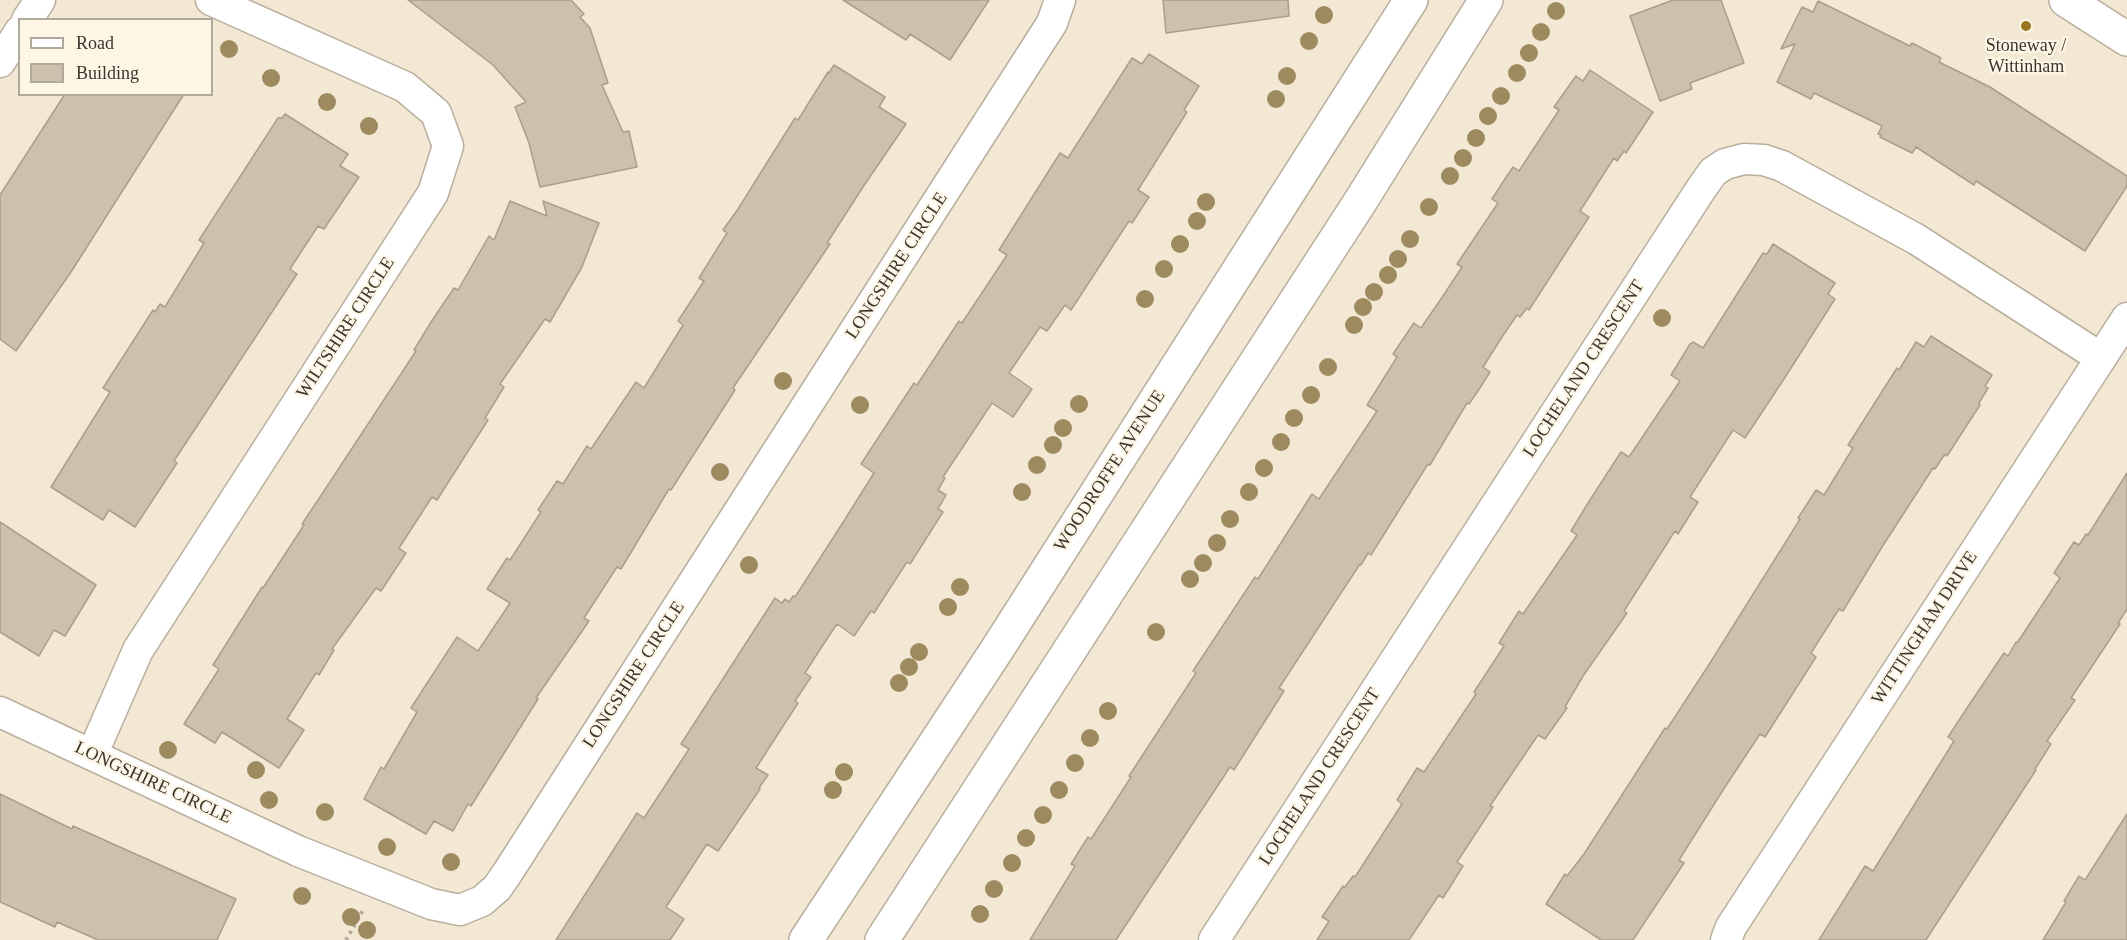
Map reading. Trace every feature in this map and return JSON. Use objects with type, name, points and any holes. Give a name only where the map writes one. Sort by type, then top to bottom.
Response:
[{"type":"main road","name":"WOODROFFE AVENUE","points":[[806,940],[998,648],[1411,0]]},
{"type":"main road","points":[[882,940],[1360,202],[1486,0]]},
{"type":"main road","points":[[2066,0],[2127,39]]},
{"type":"street","points":[[28,18],[40,0]]},
{"type":"street","name":"WILTSHIRE CIRCLE","points":[[92,755],[138,650],[433,193],[448,146],[436,113],[405,87],[211,0]]},
{"type":"street","name":"LONGSHIRE CIRCLE","points":[[0,712],[298,850],[431,904],[460,910],[482,901],[496,888],[541,821],[1052,23],[1060,0]]},
{"type":"street","points":[[0,62],[18,34]]},
{"type":"street","name":"LOCHELAND CRESCENT","points":[[1214,940],[1701,189],[1713,172],[1725,164],[1744,159],[1764,160],[1782,166],[1916,239],[2101,358]]},
{"type":"street","name":"WITTINGHAM DRIVE","points":[[1726,940],[1731,927],[2127,318]]},
{"type":"building","points":[[408,0],[571,0],[584,14],[580,17],[590,28],[608,83],[602,85],[623,132],[629,131],[637,167],[540,187],[529,143],[515,107],[526,102],[493,65]]},
{"type":"building","points":[[843,0],[989,0],[950,60],[910,34],[906,40]]},
{"type":"building","points":[[1163,0],[1288,0],[1289,16],[1166,33]]},
{"type":"building","points":[[1673,0],[1721,0],[1744,63],[1690,83],[1692,89],[1660,101],[1630,16]]},
{"type":"building","points":[[1818,1],[1910,46],[1912,43],[1941,58],[1939,62],[1990,87],[2127,176],[2127,186],[2085,251],[1976,181],[1974,185],[1916,147],[1912,153],[1880,137],[1881,135],[1878,134],[1882,126],[1814,93],[1811,99],[1777,82],[1795,44],[1781,49],[1802,7],[1813,12]]},
{"type":"building","points":[[1149,54],[1199,86],[1184,110],[1187,112],[1138,190],[1149,197],[1132,223],[1129,221],[1071,310],[1065,305],[1047,331],[1040,327],[1009,373],[1032,389],[1013,417],[992,403],[943,477],[945,478],[938,490],[946,495],[938,509],[943,512],[910,564],[907,562],[874,613],[871,611],[854,636],[837,624],[821,648],[805,673],[811,677],[795,701],[798,703],[756,768],[768,775],[760,789],[718,851],[707,844],[666,907],[684,919],[670,940],[556,940],[637,813],[644,818],[689,749],[681,744],[775,598],[782,603],[785,599],[789,602],[793,596],[795,597],[842,524],[874,473],[861,464],[914,383],[917,385],[959,321],[962,323],[1007,255],[999,250],[1060,153],[1068,158],[1132,58],[1142,64]]},
{"type":"building","points":[[834,65],[885,97],[879,107],[906,124],[827,243],[830,244],[733,388],[735,390],[671,490],[669,489],[621,569],[617,567],[584,618],[589,621],[536,698],[538,699],[471,806],[468,804],[453,831],[434,821],[426,834],[364,799],[381,767],[384,769],[417,712],[411,708],[457,637],[478,651],[510,603],[487,589],[507,558],[510,560],[541,512],[538,510],[557,481],[563,484],[587,446],[591,449],[636,382],[644,388],[683,325],[678,321],[704,281],[699,278],[727,233],[723,230],[795,118],[798,120]]},
{"type":"building","points":[[1590,70],[1653,112],[1626,153],[1624,151],[1617,161],[1614,158],[1580,211],[1589,217],[1529,310],[1527,308],[1520,317],[1517,315],[1502,337],[1483,367],[1490,372],[1480,388],[1469,404],[1467,403],[1430,465],[1428,464],[1371,555],[1368,553],[1360,564],[1279,688],[1284,691],[1234,770],[1230,767],[1116,940],[1030,940],[1075,866],[1071,864],[1088,837],[1091,839],[1131,777],[1129,776],[1196,673],[1193,671],[1255,577],[1258,579],[1312,494],[1319,499],[1377,411],[1367,405],[1397,357],[1393,354],[1414,323],[1421,328],[1462,267],[1457,264],[1498,203],[1492,199],[1513,167],[1519,171],[1559,110],[1554,107],[1576,76],[1583,81]]},
{"type":"building","points":[[64,96],[183,96],[71,272],[16,351],[0,339],[0,195]]},
{"type":"building","points":[[285,114],[348,154],[340,166],[359,177],[324,229],[318,226],[290,269],[297,274],[174,461],[177,463],[135,527],[109,510],[103,520],[51,487],[110,392],[103,388],[153,310],[155,312],[160,304],[165,307],[204,243],[199,240],[278,118],[282,118]]},
{"type":"building","points":[[510,201],[547,216],[543,201],[599,223],[582,267],[550,322],[545,319],[500,384],[504,387],[485,418],[488,420],[437,500],[432,497],[399,548],[406,553],[381,591],[376,588],[332,649],[334,650],[319,675],[316,673],[287,719],[304,730],[279,768],[222,732],[215,743],[184,724],[219,669],[213,665],[304,525],[302,524],[416,351],[414,350],[431,322],[454,288],[458,290],[489,236],[494,240]]},
{"type":"building","points":[[1773,244],[1835,283],[1828,294],[1835,299],[1784,379],[1745,438],[1733,430],[1690,497],[1698,502],[1678,534],[1675,531],[1624,611],[1627,613],[1583,676],[1565,707],[1567,708],[1545,739],[1538,735],[1490,806],[1493,807],[1457,862],[1463,866],[1443,898],[1439,895],[1409,940],[1317,940],[1329,921],[1322,917],[1343,886],[1345,887],[1353,876],[1355,877],[1402,804],[1397,800],[1417,768],[1424,772],[1476,694],[1474,692],[1504,646],[1499,643],[1519,611],[1523,614],[1577,535],[1571,531],[1621,452],[1629,457],[1680,381],[1671,375],[1690,344],[1693,342],[1703,348],[1763,253],[1767,254]]},
{"type":"building","points":[[1931,336],[1992,375],[1985,386],[1988,388],[1980,405],[1947,456],[1945,454],[1935,469],[1933,468],[1843,611],[1839,609],[1811,653],[1816,657],[1765,737],[1760,734],[1725,787],[1679,860],[1684,863],[1633,940],[1601,940],[1546,904],[1565,874],[1567,876],[1584,854],[1665,728],[1667,729],[1787,540],[1816,490],[1824,495],[1853,448],[1848,445],[1897,368],[1899,370],[1916,342],[1924,347]]},
{"type":"building","points":[[2127,473],[2127,609],[2118,623],[2120,624],[2071,698],[2075,700],[2047,741],[2051,744],[2036,770],[1926,940],[1819,940],[1865,866],[1873,871],[1954,741],[1948,737],[2004,653],[2008,656],[2060,578],[2054,573],[2074,542],[2079,545],[2086,534],[2088,535]]},
{"type":"building","points":[[0,522],[96,585],[65,636],[54,630],[39,656],[0,632]]},
{"type":"building","points":[[0,794],[72,829],[73,826],[236,899],[217,940],[98,940],[57,922],[55,927],[0,902]]},
{"type":"building","points":[[2127,814],[2127,940],[2043,940],[2079,876],[2085,880]]},
{"type":"place","name":"Stoneway / Wittinham","points":[[2026,26]]}]
